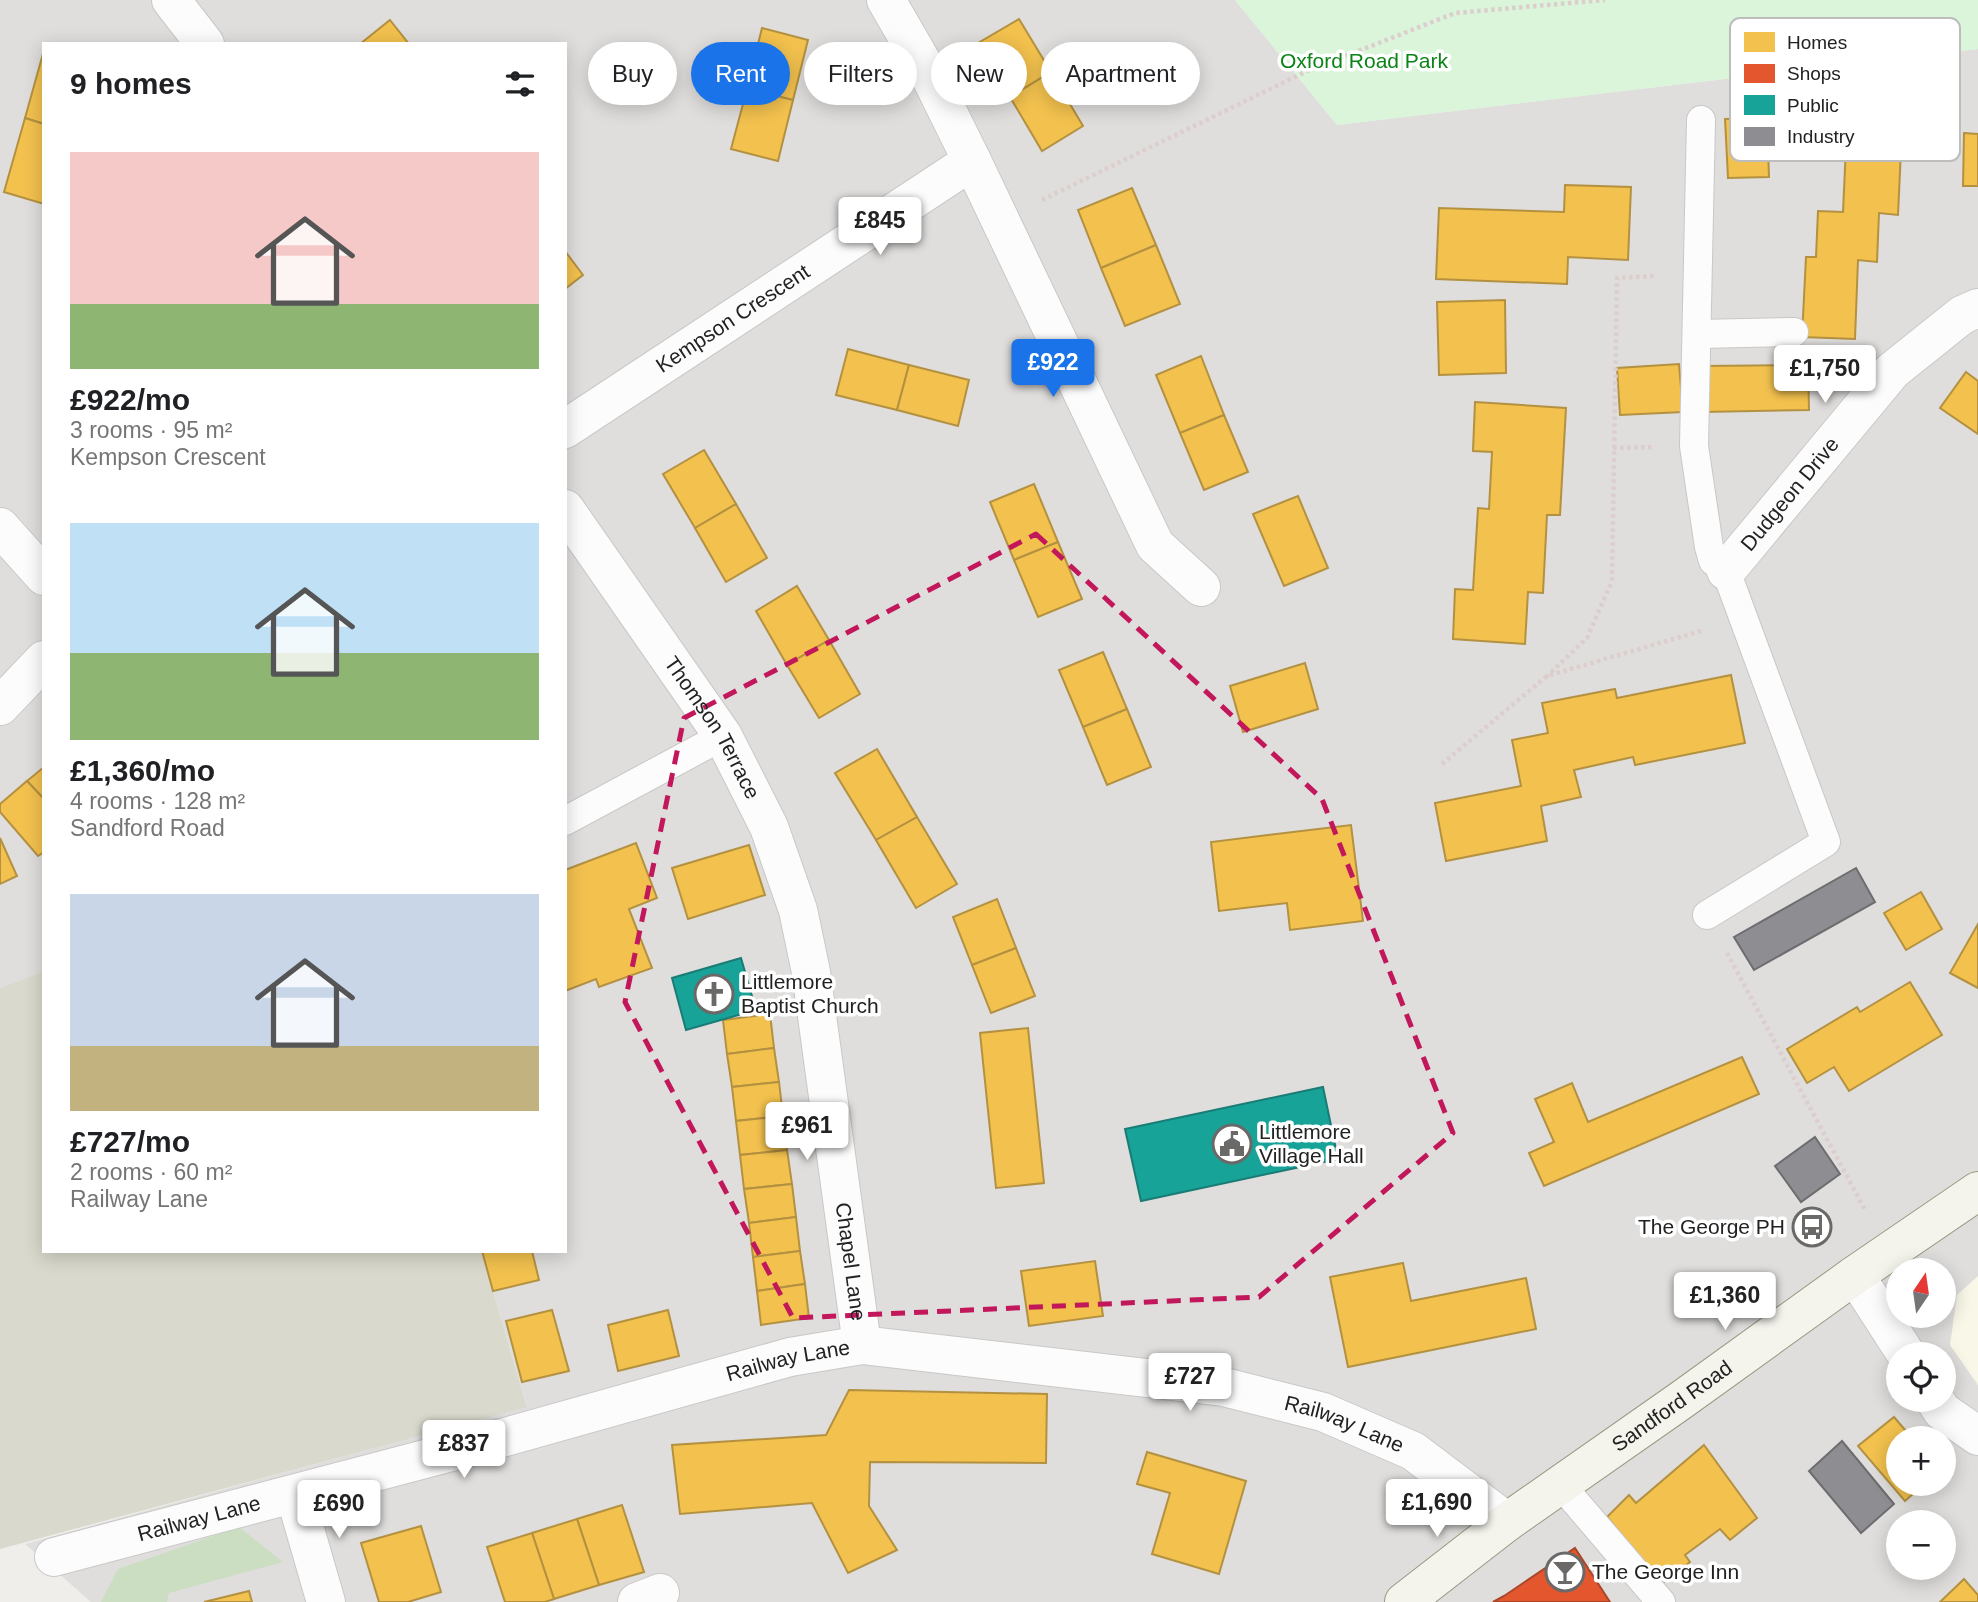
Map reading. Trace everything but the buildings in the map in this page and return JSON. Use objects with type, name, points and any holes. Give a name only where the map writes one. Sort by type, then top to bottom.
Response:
[{"type":"street","points":[[171,0],[203,42]]},
{"type":"street","points":[[886,0],[930,76],[972,161],[1155,545],[1201,587]]},
{"type":"street","name":"Kempson Crescent","points":[[567,428],[972,161]]},
{"type":"street","name":"Dudgeon Drive","points":[[1726,572],[1892,372],[1962,314],[1978,309]]},
{"type":"street","name":"Thomson Terrace","points":[[567,512],[723,736],[769,828],[798,910],[811,972]]},
{"type":"street","points":[[0,527],[42,574]]},
{"type":"street","points":[[0,706],[42,662]]},
{"type":"street","name":"Chapel Lane","points":[[811,972],[862,1345]]},
{"type":"street","name":"Sandford Road","points":[[1404,1602],[1507,1522],[1978,1191]]},
{"type":"street","points":[[1855,1275],[1898,1342]]},
{"type":"street","name":"Railway Lane","points":[[54,1557],[473,1447],[790,1357],[862,1345],[1224,1387],[1323,1412],[1413,1451],[1507,1522]]},
{"type":"street","points":[[1943,1412],[1978,1436]]},
{"type":"street","points":[[295,1495],[326,1602]]},
{"type":"lane","points":[[1701,120],[1695,446],[1709,547],[1713,561],[1726,572],[1826,842],[1707,915]]},
{"type":"lane","points":[[1697,334],[1794,332]]},
{"type":"lane","points":[[567,820],[723,736]]},
{"type":"lane","points":[[1561,1485],[1661,1602]]},
{"type":"path","points":[[1001,220],[1305,72],[1455,13],[1605,0]]},
{"type":"path","points":[[1443,764],[1546,677],[1587,638],[1612,581],[1616,278],[1698,275]]},
{"type":"path","points":[[1546,677],[1743,618]]},
{"type":"path","points":[[1707,915],[1888,1253]]},
{"type":"highlighted area","points":[[1036,534],[1322,799],[1453,1133],[1259,1297],[793,1318],[625,1002],[684,718]]},
{"type":"shaded area","points":[[0,0],[1235,0],[1337,125],[1730,78],[1730,161],[1960,161],[1960,51],[1978,49],[1978,1602],[91,1602],[25,1544],[527,1406],[482,1253],[567,1253],[567,42],[42,42],[42,972],[0,988]]},
{"type":"shaded area","points":[[42,972],[42,1253],[482,1253],[527,1407],[0,1549],[0,988]]},
{"type":"shaded area","points":[[1978,1276],[1978,1385],[1956,1354],[1956,1342],[1950,1342],[1952,1328],[1956,1328],[1957,1295]]},
{"type":"green space","name":"Oxford Road Park","points":[[1235,0],[1978,0],[1978,49],[1960,51],[1960,18],[1730,18],[1730,78],[1337,125]]},
{"type":"green space","points":[[239,1527],[283,1562],[169,1593],[167,1602],[101,1602],[118,1569]]},
{"type":"place","name":"Littlemore Baptist Church","points":[[714,994]]},
{"type":"place","name":"Littlemore Village Hall","points":[[1232,1144]]},
{"type":"place","name":"The George PH","points":[[1812,1227]]},
{"type":"place","name":"The George Inn","points":[[1565,1572]]}]
